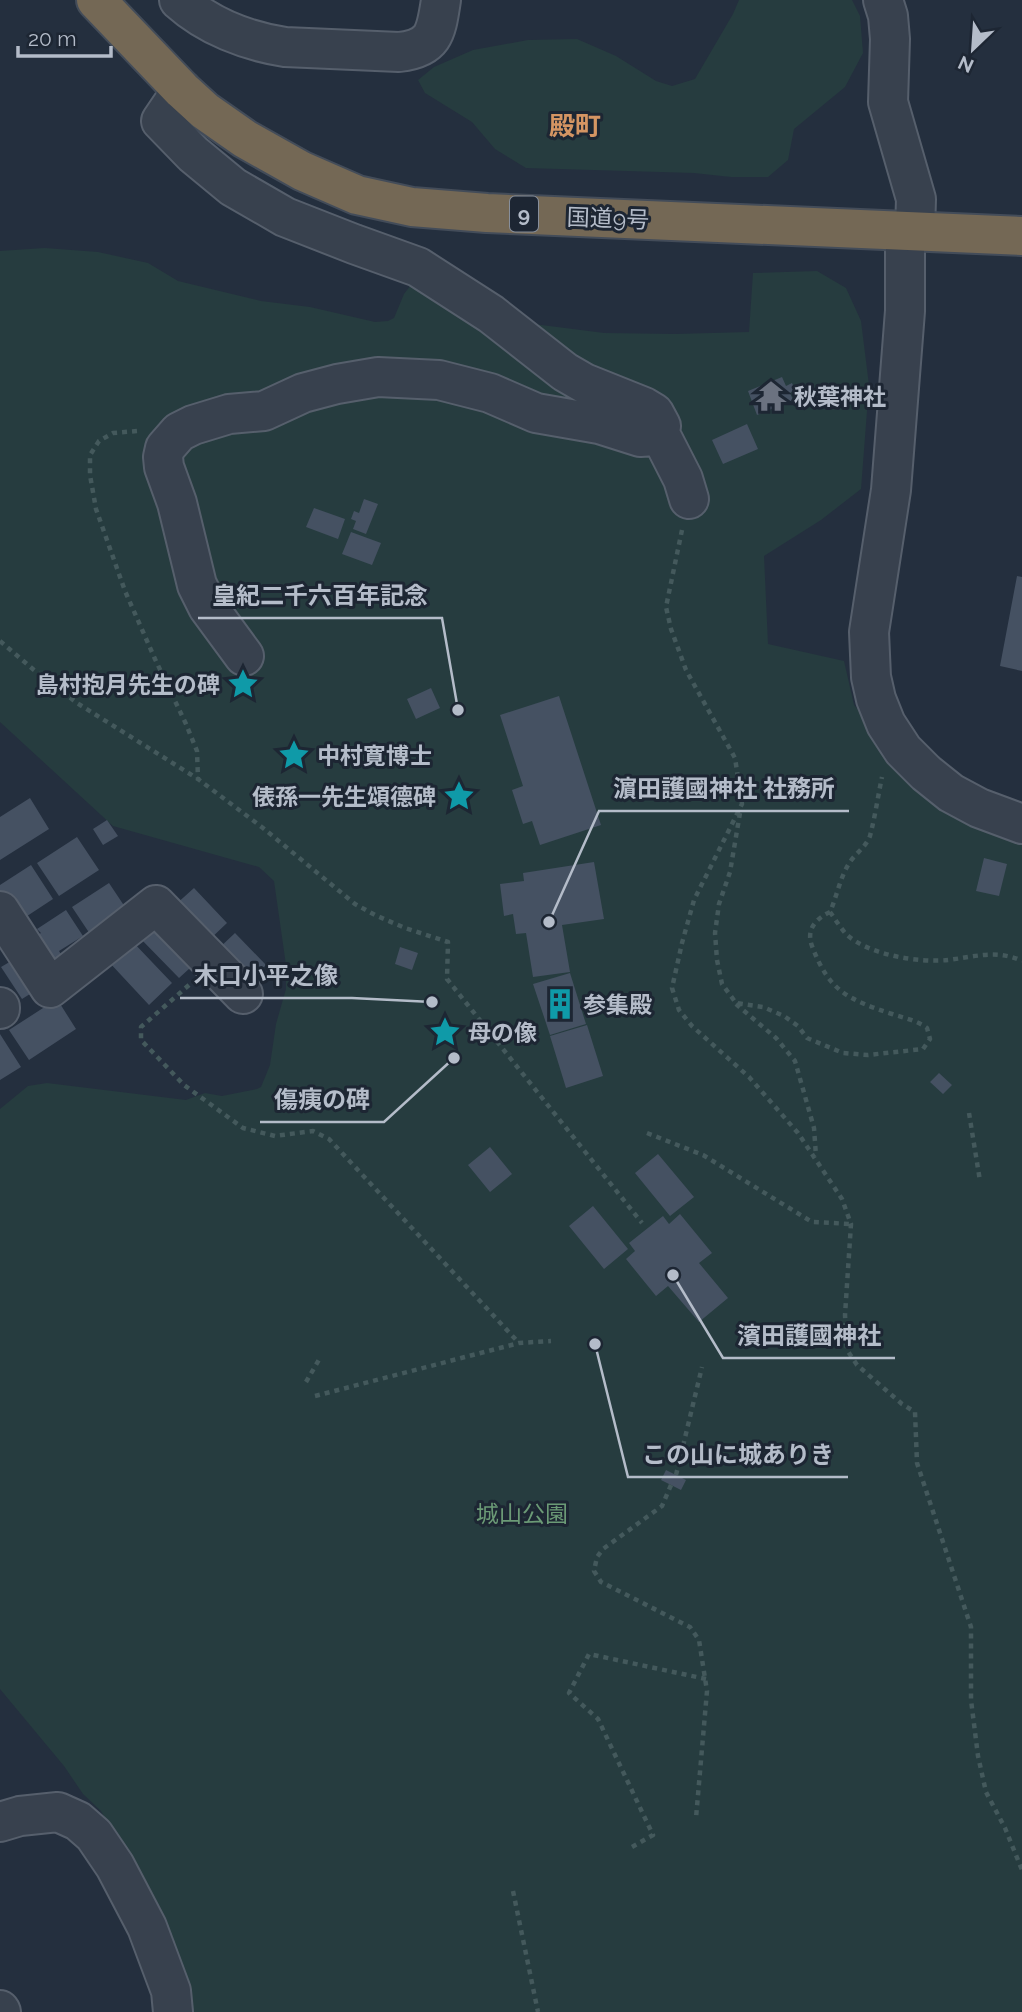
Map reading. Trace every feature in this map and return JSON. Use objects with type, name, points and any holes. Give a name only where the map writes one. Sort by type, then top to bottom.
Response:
[{"type":"highway","name":"国道9号","points":[[96,0],[205,111],[245,139],[302,171],[357,195],[412,207],[487,213],[1022,236]]},
{"type":"street","points":[[180,0],[214,24],[268,44],[399,52],[415,50],[428,43],[434,32],[441,0]]},
{"type":"street","points":[[883,0],[890,39],[888,102],[916,199],[910,231],[891,491],[869,632],[871,677],[886,724],[904,750],[926,773],[951,793],[979,808],[1022,824]]},
{"type":"street","points":[[182,90],[161,121],[193,154],[233,187],[285,217],[418,267],[491,314],[574,377],[654,412],[660,426],[659,432],[683,479],[689,499]]},
{"type":"street","points":[[244,656],[208,607],[197,585],[163,457],[165,448],[179,432],[229,414],[264,411],[303,393],[378,377],[439,380],[490,393],[536,413],[599,424],[640,437],[648,438],[659,432]]},
{"type":"street","points":[[0,911],[50,988],[156,905],[243,995]]},
{"type":"street","points":[[0,1822],[20,1816],[58,1812],[78,1821],[94,1835],[115,1866],[147,1927],[171,1991],[173,2012]]},
{"type":"path","points":[[171,441],[143,430],[113,433],[99,441],[90,455],[89,465],[96,509],[125,591],[197,751],[198,779]]},
{"type":"path","points":[[689,499],[666,607],[686,670],[735,758],[742,804],[730,872],[719,904],[715,933],[717,960],[722,984],[736,1003],[776,1038],[795,1061],[814,1128],[816,1160]]},
{"type":"path","points":[[0,640],[77,703],[198,779],[263,828],[355,904],[405,928],[448,942],[447,979],[642,1223]]},
{"type":"path","points":[[736,1003],[763,1007],[784,1016],[798,1026],[807,1038],[842,1053],[868,1055],[923,1049],[930,1039],[927,1028],[917,1021],[873,1007],[836,988],[821,969],[810,940],[810,930],[818,917],[830,912],[851,860],[869,838],[891,732]]},
{"type":"path","points":[[742,804],[694,900],[673,988],[679,1010],[692,1026],[750,1077],[798,1133],[842,1199],[852,1224],[846,1293],[848,1350],[857,1365],[915,1412],[917,1463],[971,1627],[971,1700],[978,1756],[986,1792],[1005,1828],[1022,1870]]},
{"type":"path","points":[[830,912],[847,934],[873,950],[921,960],[996,954],[1022,961]]},
{"type":"path","points":[[213,964],[141,1027],[141,1040],[184,1085],[243,1128],[275,1136],[313,1130],[329,1139],[519,1343]]},
{"type":"path","points":[[969,1113],[980,1181]]},
{"type":"path","points":[[647,1133],[703,1156],[812,1222],[852,1224]]},
{"type":"path","points":[[315,1396],[519,1343],[551,1341]]},
{"type":"path","points":[[306,1382],[320,1359]]},
{"type":"path","points":[[676,1475],[702,1367]]},
{"type":"path","points":[[671,1485],[662,1506],[603,1549],[597,1558],[594,1571],[601,1582],[690,1628],[699,1640],[707,1691],[696,1818]]},
{"type":"path","points":[[632,1847],[653,1835],[598,1719],[569,1693],[589,1654],[706,1679]]},
{"type":"path","points":[[513,1891],[538,2012]]},
{"type":"green space","points":[[739,0],[852,0],[860,16],[863,53],[845,87],[794,129],[788,160],[768,177],[526,168],[495,149],[472,122],[425,93],[418,80],[434,67],[473,50],[528,40],[577,39],[616,56],[656,81],[672,86],[695,79]]},
{"type":"green space","name":"城山公園","points":[[45,248],[98,252],[148,263],[178,281],[261,301],[310,307],[375,322],[394,318],[404,294],[411,285],[510,321],[604,333],[749,332],[753,273],[817,271],[846,288],[861,321],[869,385],[861,489],[821,520],[764,556],[768,644],[844,661],[854,705],[924,788],[1022,841],[1022,2012],[184,2012],[119,1843],[101,1811],[83,1794],[64,1766],[0,1689],[0,1109],[28,1086],[47,1083],[186,1100],[205,1093],[222,1096],[257,1089],[261,1087],[270,1065],[276,1024],[286,989],[286,965],[274,881],[259,867],[113,826],[0,722],[0,251]]},
{"type":"building","name":"秋葉神社","points":[[782,377],[786,386],[792,383],[795,390],[790,393],[793,400],[757,415],[748,391]]},
{"type":"building","points":[[747,424],[758,449],[723,464],[712,440]]},
{"type":"building","points":[[364,499],[378,504],[366,534],[353,529],[356,521],[351,519],[354,511],[359,513]]},
{"type":"building","points":[[314,508],[345,519],[338,539],[306,527]]},
{"type":"building","points":[[351,532],[381,543],[372,565],[342,554]]},
{"type":"building","points":[[1017,576],[1022,577],[1022,671],[1000,666]]},
{"type":"building","points":[[431,688],[440,708],[416,719],[407,699]]},
{"type":"building","points":[[559,696],[601,825],[540,845],[532,821],[523,824],[512,790],[523,786],[500,715]]},
{"type":"building","points":[[30,798],[49,829],[0,860],[0,817]]},
{"type":"building","points":[[107,820],[118,836],[103,845],[93,829]]},
{"type":"building","points":[[77,837],[99,870],[59,896],[37,863]]},
{"type":"building","points":[[984,858],[1007,864],[999,896],[976,891]]},
{"type":"building","points":[[594,862],[604,919],[562,925],[570,972],[533,977],[526,933],[516,934],[513,914],[504,916],[500,884],[524,881],[523,873]]},
{"type":"building","points":[[31,865],[53,899],[18,922],[0,894],[0,885]]},
{"type":"building","points":[[109,883],[127,910],[90,934],[72,907]]},
{"type":"building","points":[[194,888],[227,923],[208,941],[174,906]]},
{"type":"building","points":[[66,910],[83,936],[59,951],[67,964],[52,973],[30,940],[41,933],[37,929]]},
{"type":"building","points":[[158,915],[200,959],[179,978],[137,935]]},
{"type":"building","points":[[235,933],[266,965],[248,983],[217,950]]},
{"type":"building","points":[[131,940],[172,983],[149,1005],[108,961]]},
{"type":"building","points":[[400,947],[418,953],[412,970],[395,964]]},
{"type":"building","points":[[18,957],[38,989],[22,999],[1,967]]},
{"type":"building","name":"参集殿","points":[[570,973],[586,1024],[550,1035],[533,984]]},
{"type":"building","points":[[57,999],[76,1029],[29,1060],[9,1030]]},
{"type":"building","points":[[587,1025],[603,1076],[566,1088],[550,1036]]},
{"type":"building","points":[[0,1034],[21,1067],[0,1080]]},
{"type":"building","points":[[939,1073],[952,1085],[943,1094],[930,1082]]},
{"type":"building","points":[[490,1147],[512,1174],[490,1192],[468,1165]]},
{"type":"building","points":[[658,1154],[694,1197],[670,1216],[635,1173]]},
{"type":"building","points":[[593,1206],[628,1249],[604,1269],[569,1226]]},
{"type":"building","points":[[680,1214],[712,1253],[699,1263],[728,1298],[699,1322],[668,1286],[656,1296],[626,1259],[635,1251],[629,1243],[663,1216],[669,1224]]},
{"type":"building","points":[[666,1470],[686,1480],[681,1490],[661,1480]]},
{"type":"place","name":"秋葉神社","points":[[771,396]]},
{"type":"place","name":"島村抱月先生の碑","points":[[243,684]]},
{"type":"place","name":"皇紀二千六百年記念","points":[[458,710]]},
{"type":"place","name":"中村寛博士","points":[[294,755]]},
{"type":"place","name":"俵孫一先生頌德碑","points":[[459,796]]},
{"type":"place","name":"濵田護國神社 社務所","points":[[549,922]]},
{"type":"place","name":"木口小平之像","points":[[432,1002]]},
{"type":"place","name":"参集殿","points":[[560,1004]]},
{"type":"place","name":"母の像","points":[[445,1032]]},
{"type":"place","name":"傷痍の碑","points":[[454,1058]]},
{"type":"place","name":"濱田護國神社","points":[[673,1275]]},
{"type":"place","name":"この山に城ありき","points":[[595,1344]]},
{"type":"district","name":"殿町","points":[[575,126]]}]
